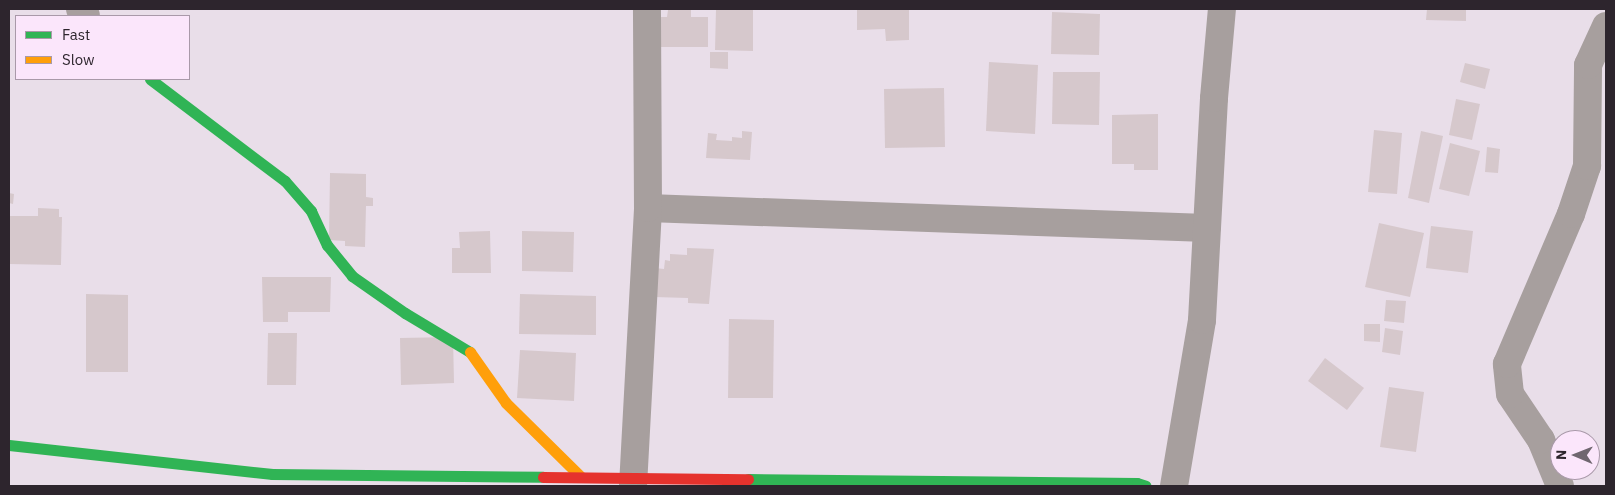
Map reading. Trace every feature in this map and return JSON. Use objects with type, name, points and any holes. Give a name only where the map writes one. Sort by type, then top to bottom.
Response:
[{"type":"street","points":[[633,482],[648,208],[647,9]]},
{"type":"street","points":[[1174,486],[1202,320],[1222,9]]},
{"type":"street","points":[[1560,486],[1541,440],[1510,394],[1507,364],[1571,214],[1587,166],[1588,65],[1606,26]]},
{"type":"street","points":[[151,80],[285,181],[311,211],[327,245],[352,276],[405,313],[469,350],[506,403],[581,477]]},
{"type":"street","points":[[648,208],[1207,228]]},
{"type":"street","points":[[9,445],[272,474],[581,477],[633,482],[1137,483],[1146,486]]},
{"type":"building","points":[[716,9],[753,9],[753,51],[715,50]]},
{"type":"building","points":[[857,9],[909,9],[909,40],[886,41],[885,29],[857,30]]},
{"type":"building","points":[[1427,9],[1466,9],[1466,21],[1426,20]]},
{"type":"building","points":[[668,10],[691,10],[691,17],[708,17],[708,47],[660,47],[660,17],[667,17]]},
{"type":"building","points":[[1052,12],[1100,14],[1099,55],[1051,54]]},
{"type":"building","points":[[710,52],[728,52],[728,69],[710,68]]},
{"type":"building","points":[[989,62],[1038,65],[1035,134],[986,131]]},
{"type":"building","points":[[1465,63],[1490,69],[1485,89],[1460,82]]},
{"type":"building","points":[[1053,72],[1100,72],[1099,125],[1052,124]]},
{"type":"building","points":[[944,88],[945,147],[885,148],[884,89]]},
{"type":"building","points":[[1456,99],[1480,104],[1472,140],[1449,135]]},
{"type":"building","points":[[1158,114],[1158,170],[1134,170],[1134,164],[1112,164],[1112,115]]},
{"type":"building","points":[[1374,130],[1402,133],[1397,194],[1368,192]]},
{"type":"building","points":[[742,131],[752,132],[750,160],[706,158],[708,133],[717,134],[716,140],[732,141],[732,137],[742,138]]},
{"type":"building","points":[[1421,131],[1443,136],[1429,203],[1408,198]]},
{"type":"building","points":[[1450,143],[1480,151],[1469,196],[1439,189]]},
{"type":"building","points":[[1487,147],[1500,149],[1498,173],[1485,172]]},
{"type":"building","points":[[330,173],[366,174],[366,197],[373,198],[373,206],[366,206],[365,247],[345,246],[345,241],[329,240]]},
{"type":"building","points":[[9,193],[14,194],[13,204],[9,203]]},
{"type":"building","points":[[38,208],[59,209],[59,217],[62,217],[61,265],[9,264],[9,216],[38,216]]},
{"type":"building","points":[[1379,223],[1424,233],[1410,297],[1365,287]]},
{"type":"building","points":[[1431,226],[1473,231],[1468,273],[1426,268]]},
{"type":"building","points":[[490,231],[491,273],[452,273],[452,248],[460,248],[459,232]]},
{"type":"building","points":[[522,231],[574,232],[573,272],[522,271]]},
{"type":"building","points":[[687,248],[714,249],[709,304],[688,303],[688,298],[654,297],[655,268],[664,269],[665,260],[670,261],[670,254],[687,255]]},
{"type":"building","points":[[262,277],[331,277],[330,312],[288,312],[288,322],[263,322]]},
{"type":"building","points":[[86,294],[128,295],[128,372],[86,372]]},
{"type":"building","points":[[520,294],[596,296],[596,335],[519,334]]},
{"type":"building","points":[[1386,300],[1406,301],[1404,323],[1384,321]]},
{"type":"building","points":[[729,319],[774,320],[773,398],[728,398]]},
{"type":"building","points":[[1364,324],[1380,324],[1380,342],[1364,341]]},
{"type":"building","points":[[1385,328],[1403,331],[1400,355],[1382,352]]},
{"type":"building","points":[[268,333],[297,333],[296,385],[267,385]]},
{"type":"building","points":[[453,337],[454,383],[401,385],[400,338]]},
{"type":"building","points":[[520,350],[576,353],[574,401],[517,398]]},
{"type":"building","points":[[1325,358],[1364,388],[1347,410],[1308,381]]},
{"type":"building","points":[[1389,387],[1424,392],[1416,452],[1380,447]]},
{"type":"traffic: fast","points":[[151,80],[285,181],[311,211],[327,245],[352,276],[405,313],[470,352]]},
{"type":"traffic: fast","points":[[9,445],[272,474],[543,477]]},
{"type":"traffic: fast","points":[[748,479],[1137,483],[1146,486]]},
{"type":"traffic: slow","points":[[470,352],[506,403],[581,477]]},
{"type":"traffic: jam","points":[[543,477],[748,479]]}]
